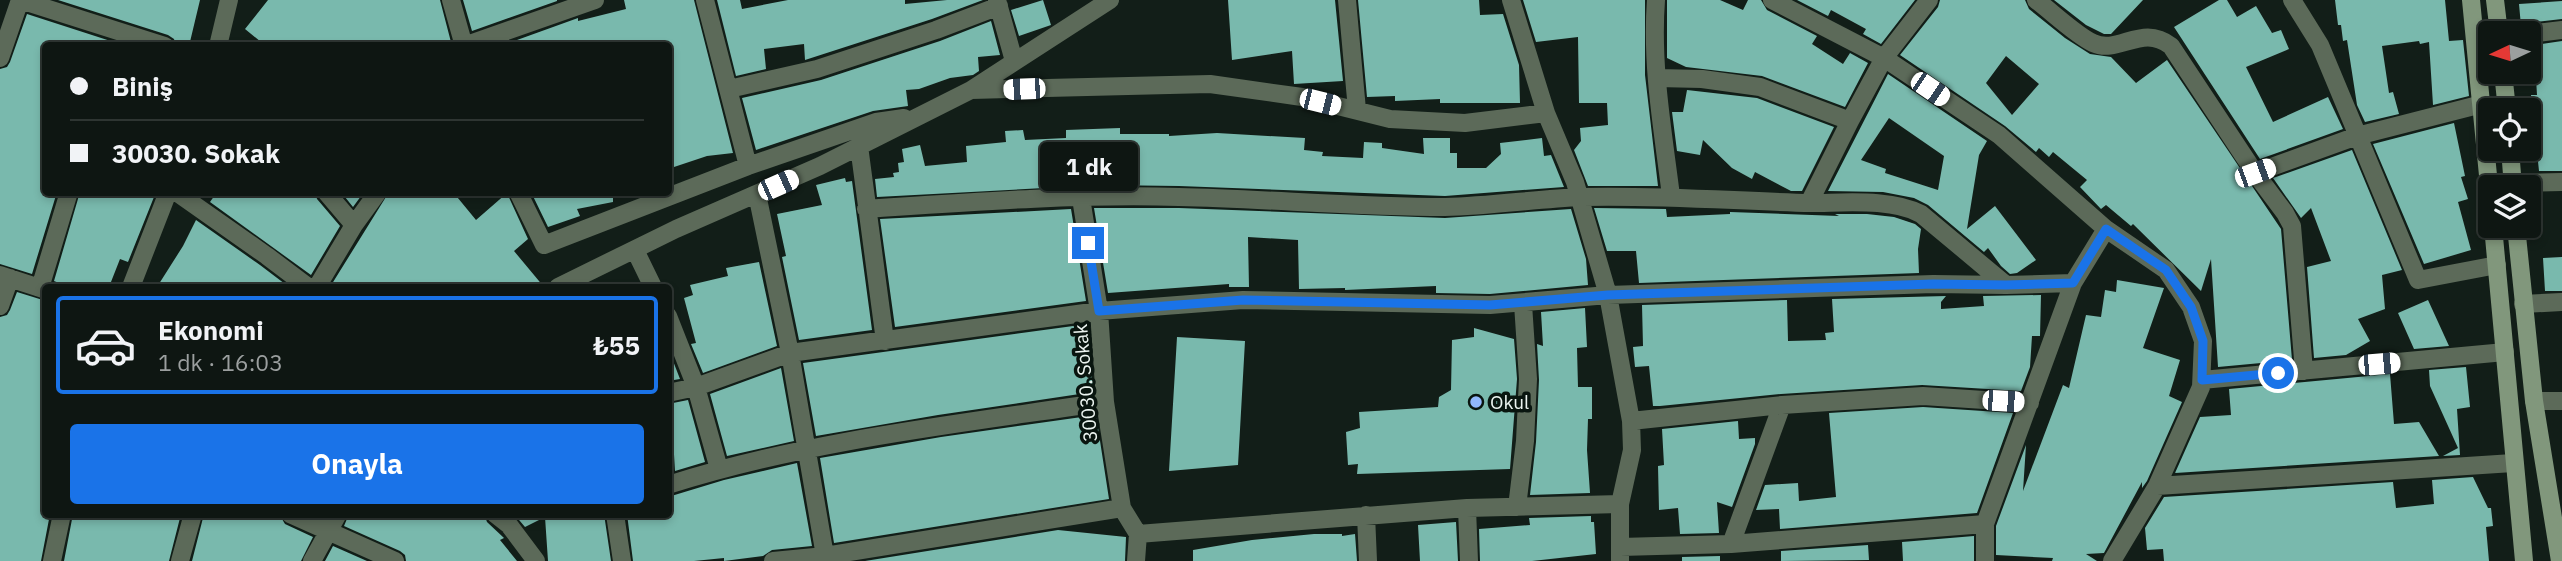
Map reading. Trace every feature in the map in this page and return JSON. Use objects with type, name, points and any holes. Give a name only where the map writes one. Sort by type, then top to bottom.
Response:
[{"type":"main road","points":[[2471,0],[2481,98]]},
{"type":"main road","points":[[2495,0],[2498,21]]},
{"type":"main road","points":[[2494,238],[2524,561]]},
{"type":"main road","points":[[2517,238],[2534,401],[2554,487],[2560,561]]},
{"type":"street","points":[[0,58],[20,0],[118,38],[142,42]]},
{"type":"street","points":[[219,42],[229,0]]},
{"type":"street","points":[[451,0],[463,42]]},
{"type":"street","points":[[475,42],[595,0]]},
{"type":"street","points":[[705,0],[748,166]]},
{"type":"street","points":[[564,284],[859,146],[971,90],[1110,0]]},
{"type":"street","points":[[1347,0],[1357,110]]},
{"type":"street","points":[[1511,0],[1546,114],[1580,197],[1608,295],[1631,421],[1632,450],[1620,505],[1620,554],[1985,524]]},
{"type":"street","points":[[1656,0],[1654,32],[1657,78],[1671,196]]},
{"type":"street","points":[[1772,0],[1884,58],[1998,135],[2106,229],[2166,270],[2191,307],[2203,341],[2202,380],[2157,486],[2112,561]]},
{"type":"street","points":[[1809,203],[1884,58],[1929,0]]},
{"type":"street","points":[[2036,0],[2094,44],[2106,46],[2148,36],[2160,37],[2171,46],[2292,226],[2304,371]]},
{"type":"street","points":[[2292,0],[2320,45],[2418,280],[2497,265]]},
{"type":"street","points":[[729,89],[817,69],[936,30],[998,3],[1014,61]]},
{"type":"street","points":[[2541,33],[2562,30]]},
{"type":"street","points":[[1657,78],[1702,79],[1760,87],[1850,121]]},
{"type":"street","points":[[971,90],[1210,84],[1302,97],[1390,119],[1465,124],[1546,114]]},
{"type":"street","points":[[2255,173],[2357,136],[2478,105]]},
{"type":"street","points":[[672,195],[876,122],[917,117]]},
{"type":"street","points":[[859,146],[885,341]]},
{"type":"street","points":[[2541,183],[2562,182]]},
{"type":"street","points":[[757,194],[790,353],[825,556]]},
{"type":"street","points":[[44,284],[68,196]]},
{"type":"street","points":[[132,284],[166,196]]},
{"type":"street","points":[[182,196],[304,284]]},
{"type":"street","points":[[329,196],[354,225]]},
{"type":"street","points":[[319,284],[354,225],[375,196]]},
{"type":"street","points":[[520,196],[544,244],[670,196]]},
{"type":"street","points":[[866,209],[995,200],[1179,197],[1447,207],[1580,197],[1671,196],[1862,203],[1911,208],[2006,285]]},
{"type":"street","name":"30030. Sokak","points":[[1081,198],[1099,311],[1105,402],[1122,508],[1138,534]]},
{"type":"street","points":[[1985,561],[1985,524],[2029,402],[2073,283],[2106,229]]},
{"type":"street","points":[[635,250],[652,284]]},
{"type":"street","points":[[0,306],[5,277],[42,289]]},
{"type":"street","points":[[672,392],[696,387],[790,353],[1099,311],[1243,300],[1522,303],[1608,295],[1933,284],[2073,283]]},
{"type":"street","points":[[2523,304],[2562,302]]},
{"type":"street","points":[[1517,507],[1525,441],[1528,379],[1522,303]]},
{"type":"street","points":[[672,326],[696,387],[719,469]]},
{"type":"street","points":[[2202,380],[2505,352]]},
{"type":"street","points":[[1631,421],[1782,405],[1923,396],[2029,402]]},
{"type":"street","points":[[2534,401],[2562,401]]},
{"type":"street","points":[[672,484],[719,469],[808,450],[1105,402]]},
{"type":"street","points":[[1731,544],[1782,405]]},
{"type":"street","points":[[2157,486],[2513,463]]},
{"type":"street","points":[[1136,561],[1138,534],[1466,508],[1620,505]]},
{"type":"street","points":[[773,561],[825,556],[1122,508]]},
{"type":"street","points":[[1466,508],[1469,561]]},
{"type":"street","points":[[1366,515],[1368,561]]},
{"type":"street","points":[[52,561],[61,518]]},
{"type":"street","points":[[180,561],[192,518]]},
{"type":"street","points":[[300,518],[396,561]]},
{"type":"street","points":[[312,561],[336,518]]},
{"type":"street","points":[[500,518],[509,525],[536,561]]},
{"type":"street","points":[[616,518],[622,561]]},
{"type":"building","points":[[58,0],[200,0],[190,42],[175,42],[168,35]]},
{"type":"building","points":[[268,0],[440,0],[451,42],[261,42],[245,29]]},
{"type":"building","points":[[463,0],[557,0],[557,1],[472,31]]},
{"type":"building","points":[[624,0],[694,0],[733,153],[707,156],[672,168],[672,42],[511,42],[578,18],[578,21],[626,9]]},
{"type":"building","points":[[717,0],[740,0],[742,9],[788,0],[905,0],[905,4],[983,0],[805,60],[804,44],[764,49],[766,69],[736,76]]},
{"type":"building","points":[[1043,0],[1051,25],[1019,36],[1011,10]]},
{"type":"building","points":[[1228,0],[1335,0],[1343,81],[1294,84],[1292,51],[1232,60]]},
{"type":"building","points":[[1358,0],[1479,0],[1480,15],[1503,14],[1519,65],[1520,103],[1440,103],[1440,99],[1395,101],[1395,96],[1367,97]]},
{"type":"building","points":[[1523,0],[1645,0],[1645,75],[1658,186],[1588,186],[1574,150],[1581,141],[1580,128],[1608,125],[1607,103],[1579,103],[1578,37],[1536,42]]},
{"type":"building","points":[[1667,0],[1720,0],[1743,10],[1748,0],[1761,0],[1767,10],[1817,36],[1812,44],[1843,64],[1850,53],[1868,63],[1845,107],[1762,76],[1686,67],[1667,58]]},
{"type":"building","points":[[1797,0],[1915,0],[1881,44],[1863,34],[1866,29],[1831,10],[1828,16]]},
{"type":"building","points":[[1940,0],[2025,0],[2029,9],[2065,38],[2090,54],[2111,57],[2136,83],[2167,60],[2281,229],[2292,360],[2218,367],[2211,259],[2201,291],[2133,224],[2131,226],[2106,205],[2101,209],[2080,187],[2087,180],[2053,152],[2049,157],[2039,148],[2036,152],[2005,126],[1900,55],[1938,7]],"holes":[[[2006,56],[2039,84],[2012,115],[1986,83]]]},
{"type":"building","points":[[2054,0],[2143,0],[2111,34],[2104,34],[2086,25]]},
{"type":"building","points":[[2219,0],[2227,0],[2237,17],[2256,6],[2272,33],[2281,30],[2289,49],[2246,67],[2273,122],[2328,97],[2343,129],[2260,159],[2174,27]]},
{"type":"building","points":[[2335,0],[2445,0],[2449,41],[2463,40],[2469,96],[2433,105],[2429,42],[2382,46],[2389,93],[2393,92],[2399,114],[2365,122],[2357,105],[2347,40],[2343,41],[2341,25],[2338,25]]},
{"type":"building","points":[[2562,1],[2562,19],[2521,21],[2519,4]]},
{"type":"building","points":[[27,14],[114,42],[42,42],[42,196],[56,196],[32,274],[0,264],[0,69],[7,67]]},
{"type":"building","points":[[991,21],[1000,55],[978,57],[979,71],[973,75],[906,90],[908,106],[873,111],[756,150],[742,98],[821,80],[940,41]]},
{"type":"building","points":[[2562,41],[2562,171],[2539,171],[2541,98],[2531,98],[2531,95],[2537,95],[2536,84],[2541,84],[2541,44]]},
{"type":"building","points":[[1888,74],[1987,141],[1979,155],[1967,229],[1995,206],[2036,260],[2017,273],[2010,274],[1988,248],[1984,252],[1928,205],[1914,198],[1883,192],[1828,191]],"holes":[[[1889,118],[1944,156],[1938,190],[1885,173],[1886,169],[1861,160]]]},
{"type":"building","points":[[1687,90],[1757,98],[1834,127],[1802,191],[1791,191],[1755,172],[1752,179],[1732,168],[1703,140],[1700,155],[1677,151],[1672,112],[1683,112]]},
{"type":"building","points":[[2454,123],[2465,176],[2461,177],[2468,199],[2458,202],[2471,250],[2424,264],[2373,144]]},
{"type":"building","points":[[1120,128],[1120,134],[1169,136],[1217,133],[1305,138],[1304,150],[1323,152],[1322,156],[1363,158],[1364,142],[1382,143],[1382,148],[1424,154],[1423,138],[1450,138],[1450,153],[1457,153],[1457,168],[1486,168],[1501,154],[1500,143],[1542,138],[1544,156],[1551,155],[1564,187],[1445,196],[1101,185],[877,197],[875,179],[894,177],[893,173],[899,172],[898,163],[904,162],[902,149],[920,145],[925,166],[967,162],[966,146],[1006,142],[1005,131],[1023,130],[1025,140],[1066,138],[1066,130]]},
{"type":"building","points":[[2352,150],[2402,270],[2382,275],[2385,309],[2358,319],[2370,341],[2346,355],[2314,358],[2307,267],[2331,261],[2311,208],[2301,218],[2273,178]]},
{"type":"building","points":[[845,178],[846,182],[852,181],[872,330],[799,340],[782,257],[786,256],[777,214],[822,205],[816,185]]},
{"type":"building","points":[[79,196],[154,196],[128,262],[120,259],[110,284],[62,284],[54,281]]},
{"type":"building","points":[[214,196],[316,196],[340,226],[311,275],[210,202]]},
{"type":"building","points":[[344,196],[361,196],[353,207]]},
{"type":"building","points":[[387,196],[456,196],[476,220],[504,196],[508,196],[528,239],[514,251],[542,284],[332,284]]},
{"type":"building","points":[[533,196],[613,196],[613,202],[577,209],[580,216],[548,227]]},
{"type":"building","points":[[1094,208],[1179,208],[1445,218],[1571,209],[1586,259],[1588,285],[1490,294],[1436,293],[1436,286],[1299,289],[1298,240],[1248,237],[1249,287],[1229,287],[1229,284],[1108,293]]},
{"type":"building","points":[[1594,208],[1666,209],[1667,217],[1730,212],[1839,216],[1835,214],[1867,214],[1894,217],[1915,224],[1921,229],[1919,273],[1639,283],[1636,251],[1607,251]]},
{"type":"building","points":[[1071,209],[1086,301],[895,327],[880,219]]},
{"type":"building","points":[[196,220],[285,284],[159,284]]},
{"type":"building","points":[[2562,257],[2562,291],[2545,291],[2543,258]]},
{"type":"building","points":[[759,262],[777,346],[703,373],[691,344],[696,343],[684,298],[693,295],[690,285],[728,276],[726,268]]},
{"type":"building","points":[[2117,280],[2164,288],[2143,348],[2180,360],[2169,396],[2182,402],[2147,481],[2142,488],[2142,482],[2104,553],[2086,554],[2097,561],[2052,561],[2053,558],[1996,555],[1996,526],[2026,445],[2023,491],[2063,385],[2069,388],[2086,315],[2101,317],[2105,290],[2116,292]]},
{"type":"building","points":[[17,292],[42,300],[42,518],[49,518],[41,561],[0,561],[0,317],[7,315]]},
{"type":"building","points":[[2041,295],[2040,336],[2032,336],[2030,367],[2021,391],[1922,385],[1653,406],[1649,366],[1635,367],[1633,347],[1643,346],[1642,305],[1787,300],[1788,341],[1826,340],[1825,333],[1834,332],[1832,299],[1946,296],[1941,302],[1941,309],[1984,306],[1983,296]]},
{"type":"building","points":[[2428,300],[2449,346],[2414,349],[2398,313]]},
{"type":"building","points":[[1585,308],[1587,347],[1577,348],[1578,387],[1592,387],[1592,419],[1588,419],[1587,450],[1590,493],[1530,495],[1539,380],[1537,344],[1543,346],[1541,312]]},
{"type":"building","points":[[1088,324],[1093,392],[816,436],[803,363]]},
{"type":"building","name":"Okul","points":[[1474,328],[1514,339],[1517,379],[1510,469],[1357,474],[1358,464],[1348,465],[1346,432],[1360,428],[1359,412],[1438,407],[1439,397],[1451,390],[1452,340],[1474,337]]},
{"type":"building","points":[[1177,337],[1245,341],[1238,465],[1169,471]]},
{"type":"building","points":[[672,358],[680,379],[672,380]]},
{"type":"building","points":[[2466,367],[2470,407],[2457,409],[2460,455],[2443,456],[2458,448],[2430,386],[2429,370]]},
{"type":"building","points":[[781,368],[794,441],[727,456],[710,394]]},
{"type":"building","points":[[2390,374],[2394,424],[2419,422],[2439,456],[2175,473],[2200,417],[2231,415],[2229,389]]},
{"type":"building","points":[[688,400],[705,462],[675,471],[672,438],[672,403]]},
{"type":"building","points":[[1923,407],[2013,413],[1977,513],[1780,529],[1779,509],[1756,510],[1765,485],[1798,483],[1799,501],[1836,497],[1829,413]]},
{"type":"building","points":[[1096,415],[1109,499],[834,543],[820,458],[941,437]]},
{"type":"building","points":[[1738,421],[1739,439],[1755,438],[1755,444],[1732,507],[1717,502],[1719,533],[1680,534],[1678,508],[1659,510],[1658,466],[1664,465],[1662,429]]},
{"type":"building","points":[[797,463],[812,546],[772,550],[763,556],[724,561],[724,558],[633,561],[628,518],[672,518],[672,496]]},
{"type":"building","points":[[2473,477],[2488,508],[2491,508],[2493,526],[2486,527],[2489,561],[2164,561],[2163,549],[2147,550],[2145,528],[2164,497],[2393,482],[2396,508],[2434,504],[2432,480]]},
{"type":"building","points":[[1591,516],[1591,522],[1594,522],[1596,554],[1532,561],[1480,561],[1479,529],[1530,525],[1529,518]]},
{"type":"building","points":[[72,518],[180,518],[169,561],[64,561]]},
{"type":"building","points":[[203,518],[281,518],[285,524],[313,537],[301,561],[192,561]]},
{"type":"building","points":[[347,518],[486,518],[504,538],[500,540],[517,561],[406,561],[405,555],[400,551],[344,526]]},
{"type":"building","points":[[517,518],[543,518],[525,527]]},
{"type":"building","points":[[545,518],[605,518],[611,561],[548,561]]},
{"type":"building","points":[[1456,522],[1458,561],[1420,561],[1418,525]]},
{"type":"building","points":[[1058,530],[1126,537],[1125,561],[865,561]]},
{"type":"building","points":[[1314,534],[1355,534],[1357,561],[1193,561],[1193,550],[1252,540]]},
{"type":"building","points":[[1974,536],[1974,561],[1903,561],[1902,542]]},
{"type":"building","points":[[1868,545],[1869,560],[1781,561],[1781,551]]},
{"type":"building","points":[[333,546],[367,561],[325,561]]},
{"type":"building","points":[[1720,556],[1720,561],[1682,561],[1682,557]]},
{"type":"place","name":"Okul","points":[[1476,402]]},
{"type":"route","points":[[1088,243],[1099,311],[1243,300],[1490,305],[1608,295],[1933,284],[2073,283],[2106,229],[2166,270],[2191,307],[2203,341],[2202,380],[2278,373]]}]
